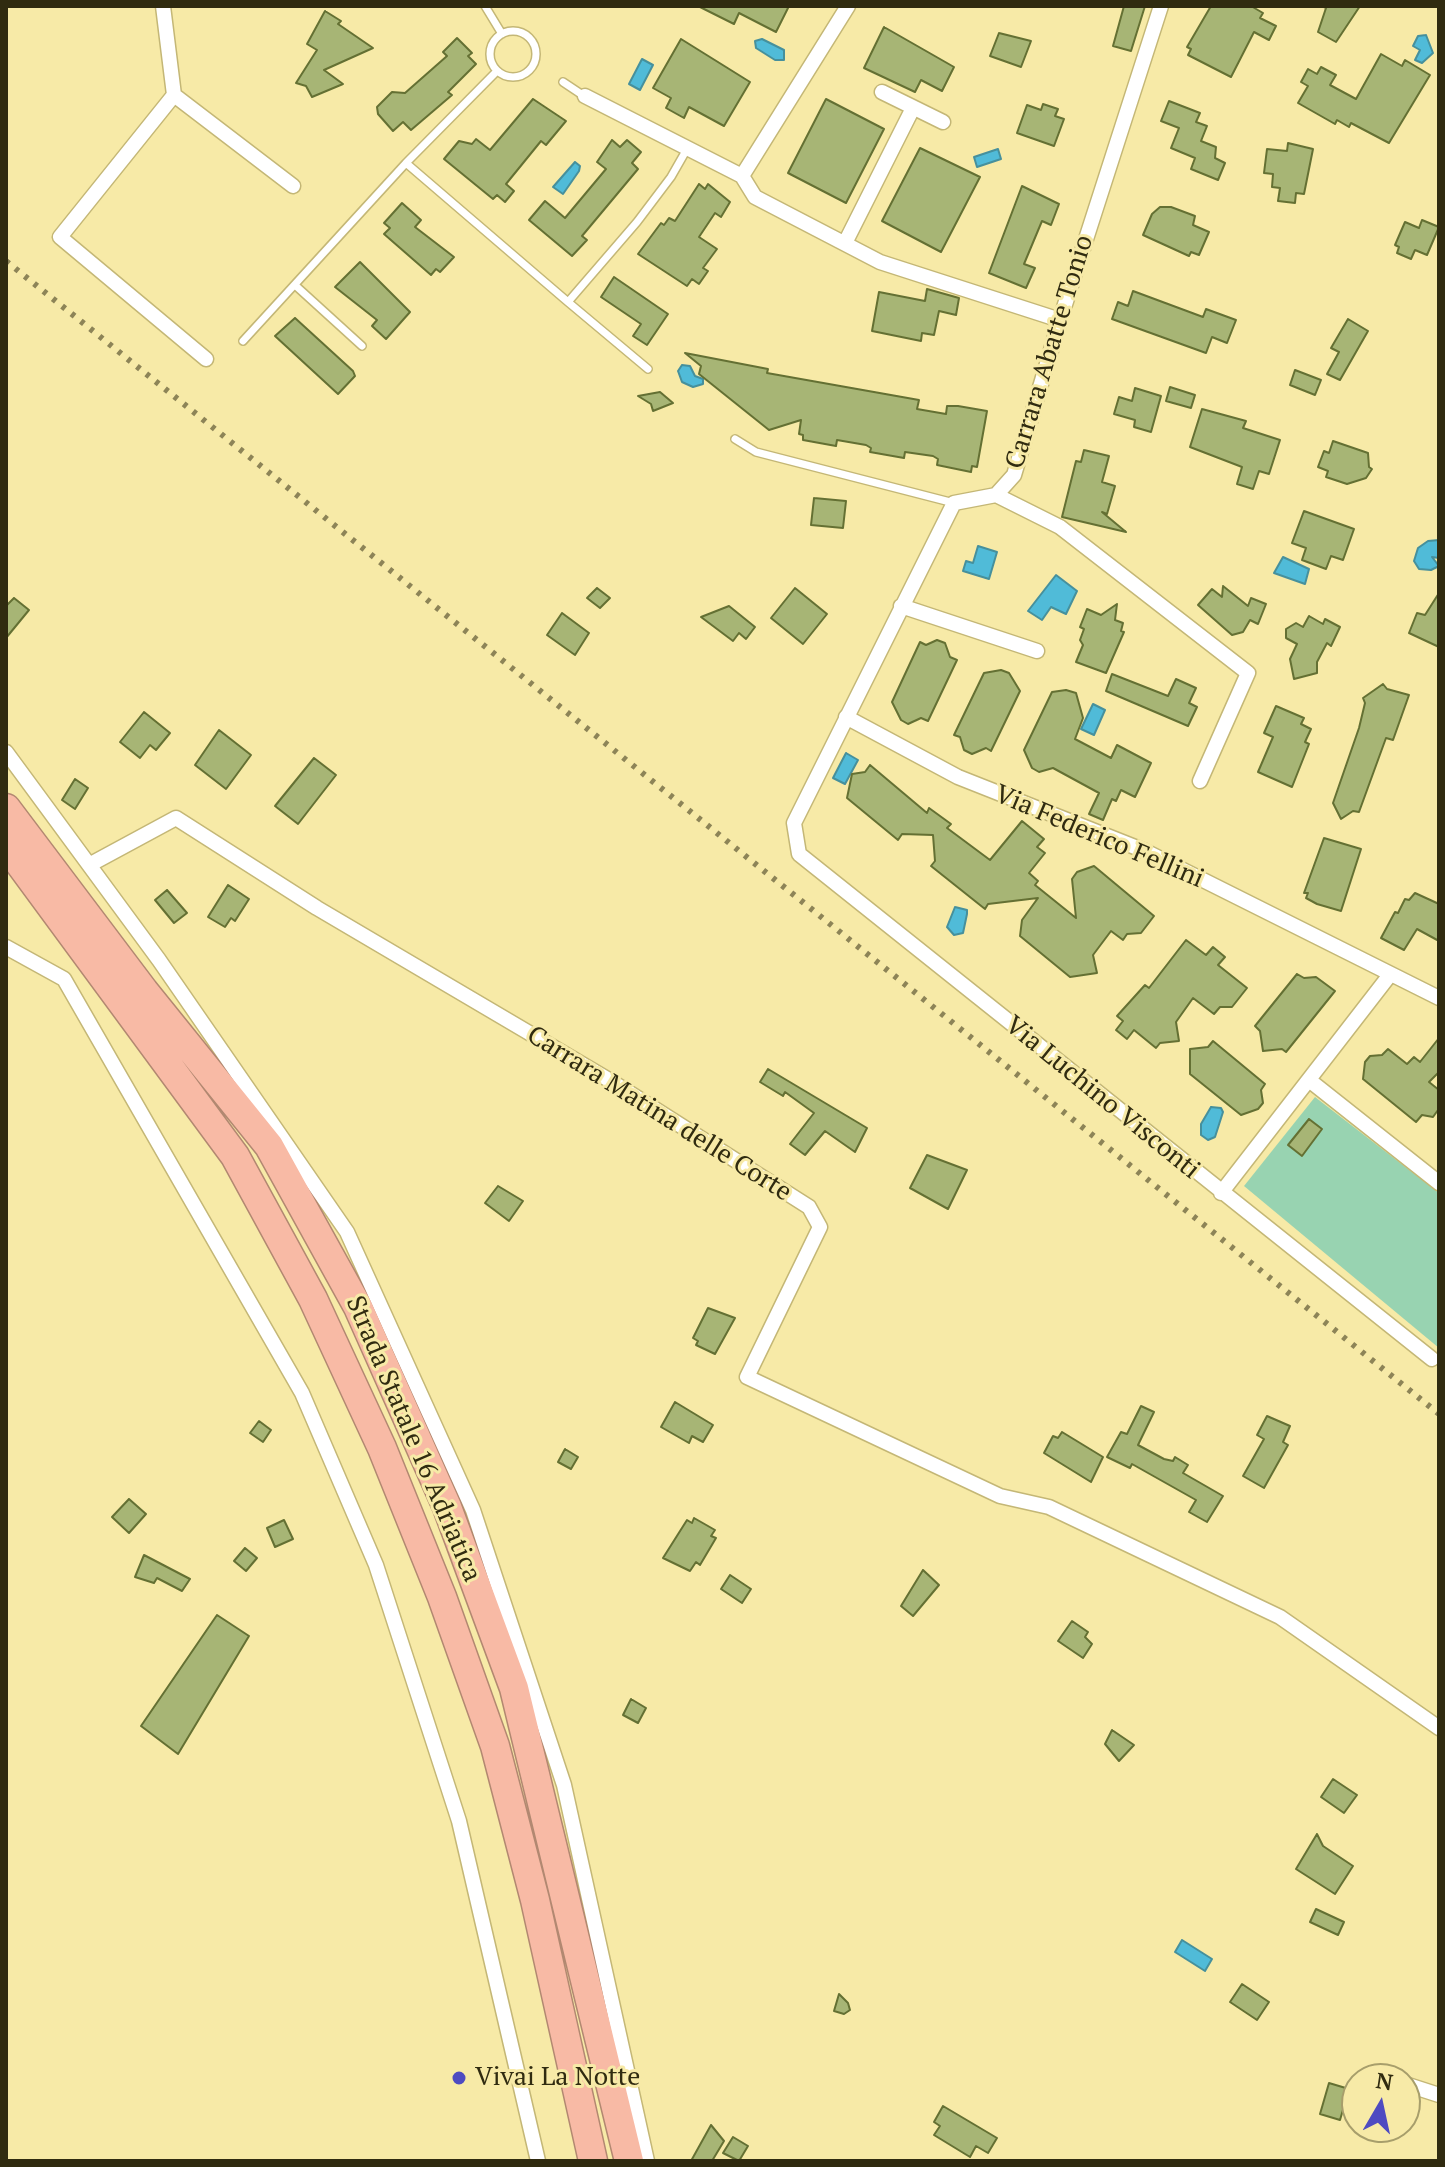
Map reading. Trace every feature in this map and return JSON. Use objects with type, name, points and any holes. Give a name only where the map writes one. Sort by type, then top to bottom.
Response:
[{"type":"highway","name":"Strada Statale 16 Adriatica","points":[[6,808],[144,991],[269,1146],[358,1307],[447,1507],[514,1688],[629,2161]]},
{"type":"highway","name":"Strada Statale 16 Adriatica","points":[[6,845],[235,1156],[313,1299],[382,1448],[442,1597],[495,1746],[535,1900],[593,2161]]},
{"type":"street","points":[[163,6],[174,95],[293,186]]},
{"type":"street","points":[[742,176],[848,6]]},
{"type":"street","name":"Carrara Abatte Tonio","points":[[954,503],[996,495],[1014,475],[1060,320],[1161,6]]},
{"type":"street","points":[[882,92],[943,122]]},
{"type":"street","points":[[174,95],[60,237],[206,359]]},
{"type":"street","points":[[585,96],[742,176],[755,197],[880,262],[1060,320]]},
{"type":"street","points":[[845,243],[913,108]]},
{"type":"street","points":[[996,495],[1060,527],[1248,673],[1200,781]]},
{"type":"street","points":[[846,717],[954,503]]},
{"type":"street","points":[[901,606],[1037,651]]},
{"type":"street","name":"Via Luchino Visconti","points":[[846,717],[794,823],[799,854],[1432,1359]]},
{"type":"street","name":"Via Federico Fellini","points":[[846,717],[958,777],[1145,851],[1389,976],[1439,998]]},
{"type":"street","points":[[6,752],[347,1232],[473,1510],[564,1785],[647,2161]]},
{"type":"street","name":"Carrara Matina delle Corte","points":[[89,865],[176,818],[317,908],[609,1080],[796,1198],[809,1207],[820,1227],[747,1377],[1000,1496],[1049,1507],[1280,1617],[1439,1728]]},
{"type":"street","points":[[6,947],[64,979],[302,1393],[376,1565],[459,1821],[538,2161]]},
{"type":"street","points":[[1221,1193],[1389,976]]},
{"type":"street","points":[[1309,1080],[1439,1183]]},
{"type":"lane","points":[[485,6],[502,34]]},
{"type":"lane","points":[[516,32],[529,39],[535,59],[522,75],[509,77],[497,71],[490,52],[502,34],[516,32]]},
{"type":"lane","points":[[243,341],[406,163],[497,71]]},
{"type":"lane","points":[[563,82],[585,96]]},
{"type":"lane","points":[[568,302],[645,211],[671,177],[687,149]]},
{"type":"lane","points":[[406,163],[648,369]]},
{"type":"lane","points":[[296,286],[362,346]]},
{"type":"lane","points":[[735,439],[756,452],[954,503]]},
{"type":"green space","points":[[1315,1097],[1439,1193],[1439,1348],[1244,1186]]},
{"type":"water","points":[[1426,35],[1433,53],[1422,63],[1415,60],[1420,50],[1413,46],[1418,36]]},
{"type":"water","points":[[762,39],[784,50],[784,60],[775,60],[756,48],[755,41]]},
{"type":"water","points":[[642,59],[653,65],[640,90],[629,84]]},
{"type":"water","points":[[998,149],[1001,159],[977,167],[974,157]]},
{"type":"water","points":[[575,162],[580,166],[579,171],[563,194],[553,187]]},
{"type":"water","points":[[682,365],[690,366],[695,376],[703,379],[703,384],[693,387],[682,382],[678,371]]},
{"type":"water","points":[[1439,540],[1439,558],[1432,557],[1439,566],[1431,570],[1419,569],[1414,561],[1418,548],[1428,541]]},
{"type":"water","points":[[978,546],[997,552],[989,579],[963,571],[966,561],[973,563]]},
{"type":"water","points":[[1283,557],[1309,569],[1305,584],[1274,573]]},
{"type":"water","points":[[1056,575],[1077,591],[1066,614],[1051,607],[1042,620],[1028,611]]},
{"type":"water","points":[[1093,704],[1105,710],[1094,735],[1081,729]]},
{"type":"water","points":[[846,753],[858,760],[845,784],[833,778]]},
{"type":"water","points":[[955,907],[967,910],[967,914],[963,933],[954,935],[947,927]]},
{"type":"water","points":[[1211,1107],[1221,1108],[1223,1112],[1215,1137],[1208,1140],[1201,1135],[1201,1124]]},
{"type":"water","points":[[1182,1940],[1212,1959],[1205,1971],[1175,1952]]},
{"type":"building","points":[[698,6],[789,6],[776,32],[739,13],[734,24]]},
{"type":"building","points":[[1124,6],[1145,6],[1131,51],[1113,46]]},
{"type":"building","points":[[1211,6],[1251,6],[1263,13],[1260,18],[1276,26],[1269,40],[1254,32],[1231,77],[1188,55],[1191,49],[1187,47]]},
{"type":"building","points":[[1322,6],[1360,6],[1336,42],[1318,32],[1326,8]]},
{"type":"building","points":[[325,11],[373,48],[324,70],[343,84],[312,97],[306,86],[296,83],[317,50],[307,44]]},
{"type":"building","points":[[884,27],[954,67],[942,91],[921,80],[915,92],[864,68]]},
{"type":"building","points":[[999,33],[1031,41],[1021,67],[990,56]]},
{"type":"building","points":[[457,38],[472,53],[468,56],[476,64],[448,92],[452,95],[411,130],[403,122],[393,131],[378,114],[377,107],[392,92],[405,93],[447,56],[443,52]]},
{"type":"building","points":[[681,39],[750,82],[724,126],[689,107],[684,118],[666,108],[671,98],[653,88]]},
{"type":"building","points":[[1381,54],[1402,66],[1405,60],[1430,75],[1389,143],[1351,123],[1349,127],[1337,120],[1335,124],[1298,103],[1308,86],[1301,82],[1308,69],[1317,74],[1321,67],[1336,75],[1330,85],[1356,99]]},
{"type":"building","points":[[533,99],[566,121],[546,145],[541,141],[506,184],[514,191],[505,202],[497,195],[493,199],[444,159],[459,141],[472,144],[476,139],[490,150]]},
{"type":"building","points":[[826,99],[884,129],[846,203],[788,173]]},
{"type":"building","points":[[1169,101],[1200,113],[1196,122],[1207,126],[1201,141],[1216,147],[1215,158],[1225,163],[1218,180],[1191,169],[1195,158],[1171,148],[1179,128],[1161,121]]},
{"type":"building","points":[[1043,104],[1058,109],[1055,116],[1064,119],[1054,146],[1017,133],[1027,105],[1041,110]]},
{"type":"building","points":[[612,140],[620,147],[627,140],[641,152],[632,163],[638,169],[582,236],[587,240],[572,256],[529,220],[545,201],[565,218],[606,169],[597,162]]},
{"type":"building","points":[[1288,143],[1313,149],[1304,194],[1296,193],[1295,203],[1278,201],[1280,188],[1272,187],[1273,174],[1264,173],[1267,149],[1287,151]]},
{"type":"building","points":[[920,148],[980,177],[941,252],[882,221]]},
{"type":"building","points":[[699,184],[705,189],[708,184],[730,202],[721,217],[715,213],[699,237],[717,249],[703,268],[708,271],[699,284],[692,279],[687,286],[638,254],[661,223],[664,225],[669,218],[675,221]]},
{"type":"building","points":[[1022,186],[1059,204],[1051,225],[1042,221],[1024,264],[1035,268],[1026,288],[989,273]]},
{"type":"building","points":[[402,203],[421,220],[415,227],[454,257],[440,272],[436,269],[431,275],[384,234],[390,228],[384,223]]},
{"type":"building","points":[[1160,207],[1171,207],[1195,216],[1193,225],[1209,232],[1199,255],[1191,252],[1189,256],[1143,235],[1152,214]]},
{"type":"building","points":[[1422,220],[1439,227],[1427,255],[1415,250],[1411,259],[1397,253],[1399,247],[1395,245],[1405,222],[1419,228]]},
{"type":"building","points":[[360,262],[410,312],[386,339],[372,326],[377,320],[335,287]]},
{"type":"building","points":[[614,277],[668,314],[647,345],[633,336],[641,324],[601,297]]},
{"type":"building","points":[[927,289],[959,298],[956,315],[939,311],[934,335],[922,333],[921,341],[872,331],[879,292],[925,301]]},
{"type":"building","points":[[1133,291],[1203,317],[1206,309],[1236,320],[1227,343],[1212,337],[1206,353],[1112,319],[1118,302],[1128,306]]},
{"type":"building","points":[[295,318],[353,371],[355,376],[338,394],[275,336]]},
{"type":"building","points":[[1348,319],[1368,331],[1340,380],[1327,374],[1339,352],[1331,348]]},
{"type":"building","points":[[685,353],[768,369],[767,373],[919,400],[917,409],[946,414],[947,406],[958,406],[987,411],[977,467],[972,466],[971,472],[937,465],[938,459],[933,456],[905,452],[904,458],[870,452],[871,448],[866,445],[837,440],[836,446],[803,440],[803,435],[799,434],[801,420],[769,430],[699,374],[701,366]]},
{"type":"building","points":[[1295,370],[1321,380],[1315,395],[1290,385]]},
{"type":"building","points":[[1170,387],[1195,395],[1191,408],[1166,401]]},
{"type":"building","points":[[1135,388],[1161,396],[1151,432],[1134,427],[1135,420],[1114,414],[1119,397],[1132,401]]},
{"type":"building","points":[[660,392],[673,403],[653,411],[651,404],[638,396]]},
{"type":"building","points":[[1202,409],[1246,421],[1243,428],[1280,440],[1269,474],[1259,471],[1253,489],[1237,484],[1242,467],[1190,447]]},
{"type":"building","points":[[1333,441],[1368,453],[1369,467],[1372,469],[1366,478],[1347,484],[1326,477],[1328,471],[1318,467],[1324,451],[1329,453]]},
{"type":"building","points":[[1084,450],[1109,456],[1102,482],[1115,486],[1107,514],[1102,512],[1126,532],[1062,517],[1076,461],[1081,462]]},
{"type":"building","points":[[814,498],[846,501],[843,528],[811,525]]},
{"type":"building","points":[[1304,511],[1354,529],[1343,560],[1331,556],[1326,569],[1302,560],[1306,548],[1292,543]]},
{"type":"building","points":[[1223,586],[1248,606],[1251,598],[1266,604],[1258,624],[1250,620],[1243,632],[1232,635],[1198,605],[1212,589],[1222,597]]},
{"type":"building","points":[[597,588],[610,598],[600,608],[587,598]]},
{"type":"building","points":[[795,588],[827,614],[803,644],[771,618]]},
{"type":"building","points":[[1439,593],[1439,647],[1409,633],[1417,613],[1425,615]]},
{"type":"building","points":[[14,598],[29,610],[6,638],[6,606]]},
{"type":"building","points":[[1117,604],[1115,620],[1123,623],[1121,631],[1124,632],[1106,673],[1076,662],[1083,645],[1080,640],[1084,629],[1080,627],[1087,609],[1101,615]]},
{"type":"building","points":[[729,606],[755,627],[746,639],[739,633],[733,641],[701,617]]},
{"type":"building","points":[[562,613],[589,633],[575,655],[547,635]]},
{"type":"building","points":[[1309,616],[1323,624],[1325,619],[1340,627],[1331,646],[1327,643],[1317,662],[1317,673],[1294,679],[1290,659],[1297,644],[1286,638],[1286,629],[1296,623],[1303,627]]},
{"type":"building","points":[[937,640],[945,643],[950,657],[957,660],[928,721],[921,718],[908,724],[901,720],[892,702],[920,642],[926,645]]},
{"type":"building","points":[[1001,670],[1009,673],[1020,691],[991,751],[986,748],[972,754],[964,750],[960,737],[954,735],[984,673]]},
{"type":"building","points":[[1112,674],[1168,696],[1176,679],[1196,688],[1189,703],[1197,707],[1188,726],[1106,691]]},
{"type":"building","points":[[1383,684],[1387,689],[1409,695],[1393,740],[1386,738],[1359,812],[1353,811],[1341,819],[1333,803],[1359,728],[1365,703],[1363,698]]},
{"type":"building","points":[[1066,690],[1076,693],[1083,718],[1075,739],[1111,758],[1117,745],[1151,763],[1135,797],[1121,790],[1116,801],[1112,799],[1103,820],[1089,814],[1099,793],[1053,768],[1039,772],[1032,768],[1024,750],[1052,692]]},
{"type":"building","points":[[1276,706],[1304,718],[1301,724],[1311,729],[1305,742],[1309,744],[1292,787],[1258,772],[1273,737],[1264,733]]},
{"type":"building","points":[[144,712],[170,733],[156,750],[150,745],[140,758],[120,742]]},
{"type":"building","points":[[219,730],[251,755],[226,789],[195,765]]},
{"type":"building","points":[[314,758],[336,775],[298,824],[275,806]]},
{"type":"building","points":[[870,765],[927,813],[929,808],[951,824],[947,828],[990,860],[1022,821],[1044,839],[1037,847],[1045,853],[1029,873],[1038,881],[1035,885],[1076,918],[1072,879],[1077,872],[1094,866],[1154,916],[1141,933],[1127,934],[1123,940],[1111,931],[1093,955],[1097,973],[1070,977],[1020,936],[1022,920],[1038,898],[988,904],[985,909],[931,866],[935,861],[933,835],[902,834],[898,840],[847,798],[852,774],[865,772]]},
{"type":"building","points":[[75,779],[88,788],[75,809],[62,800]]},
{"type":"building","points":[[1324,838],[1361,849],[1341,911],[1317,904],[1306,898],[1308,893],[1304,893]]},
{"type":"building","points":[[228,885],[249,899],[235,921],[231,918],[225,927],[208,917]]},
{"type":"building","points":[[167,890],[187,913],[174,923],[155,900]]},
{"type":"building","points":[[1415,893],[1439,904],[1439,941],[1417,929],[1404,950],[1381,938],[1395,912],[1398,913],[1405,899],[1409,900]]},
{"type":"building","points":[[1186,940],[1206,955],[1213,947],[1225,957],[1218,965],[1247,988],[1232,1007],[1220,1007],[1214,1014],[1193,998],[1176,1022],[1179,1041],[1160,1043],[1156,1048],[1134,1030],[1127,1039],[1116,1030],[1123,1021],[1117,1016],[1145,985],[1149,988]]},
{"type":"building","points":[[1297,974],[1304,978],[1316,977],[1335,991],[1286,1052],[1282,1049],[1263,1051],[1260,1031],[1255,1026]]},
{"type":"building","points":[[1439,1038],[1439,1072],[1429,1082],[1439,1090],[1438,1110],[1433,1117],[1422,1115],[1416,1122],[1363,1079],[1365,1062],[1370,1056],[1382,1055],[1388,1049],[1407,1064],[1414,1057],[1420,1062]]},
{"type":"building","points":[[1213,1041],[1265,1084],[1261,1090],[1263,1103],[1258,1109],[1241,1115],[1190,1074],[1190,1049],[1208,1047]]},
{"type":"building","points":[[768,1069],[867,1128],[855,1152],[825,1131],[805,1155],[790,1144],[814,1113],[785,1092],[783,1096],[760,1082]]},
{"type":"building","points":[[1309,1119],[1322,1129],[1302,1156],[1288,1145]]},
{"type":"building","points":[[927,1155],[967,1170],[948,1209],[910,1188]]},
{"type":"building","points":[[498,1186],[523,1201],[509,1221],[485,1203]]},
{"type":"building","points":[[708,1308],[735,1318],[715,1354],[696,1345],[698,1341],[693,1338]]},
{"type":"building","points":[[675,1402],[713,1425],[703,1442],[692,1436],[689,1443],[661,1427]]},
{"type":"building","points":[[1141,1406],[1154,1412],[1138,1445],[1164,1459],[1173,1461],[1175,1457],[1188,1465],[1183,1473],[1223,1496],[1207,1522],[1189,1512],[1196,1500],[1132,1464],[1130,1468],[1107,1457],[1121,1432],[1127,1434]]},
{"type":"building","points":[[1267,1416],[1290,1426],[1283,1442],[1288,1445],[1264,1488],[1243,1476],[1264,1439],[1257,1435]]},
{"type":"building","points":[[259,1421],[271,1430],[263,1442],[250,1433]]},
{"type":"building","points":[[1062,1432],[1103,1457],[1091,1482],[1044,1453],[1053,1436],[1058,1438]]},
{"type":"building","points":[[565,1449],[578,1457],[571,1469],[558,1462]]},
{"type":"building","points":[[129,1499],[146,1514],[129,1533],[112,1517]]},
{"type":"building","points":[[694,1518],[715,1530],[711,1536],[716,1538],[700,1565],[696,1562],[690,1571],[663,1558],[687,1520],[692,1523]]},
{"type":"building","points":[[284,1520],[293,1539],[275,1547],[267,1528]]},
{"type":"building","points":[[245,1548],[257,1558],[246,1571],[234,1561]]},
{"type":"building","points":[[144,1555],[190,1579],[182,1591],[157,1578],[154,1583],[135,1577]]},
{"type":"building","points":[[923,1570],[939,1585],[913,1616],[901,1606]]},
{"type":"building","points":[[730,1575],[751,1589],[742,1603],[721,1589]]},
{"type":"building","points":[[217,1615],[249,1636],[178,1754],[141,1726]]},
{"type":"building","points":[[1072,1621],[1088,1632],[1085,1637],[1092,1644],[1083,1658],[1058,1641]]},
{"type":"building","points":[[631,1699],[646,1708],[638,1723],[623,1715]]},
{"type":"building","points":[[1112,1730],[1134,1745],[1119,1761],[1105,1744]]},
{"type":"building","points":[[1333,1779],[1357,1795],[1344,1813],[1321,1797]]},
{"type":"building","points":[[1317,1834],[1323,1846],[1353,1866],[1335,1894],[1296,1869]]},
{"type":"building","points":[[1316,1909],[1344,1922],[1338,1935],[1310,1922]]},
{"type":"building","points":[[1242,1984],[1269,2002],[1257,2020],[1230,2002]]},
{"type":"building","points":[[839,1994],[850,2010],[844,2014],[834,2011]]},
{"type":"building","points":[[1329,2083],[1341,2087],[1340,2120],[1320,2114]]},
{"type":"building","points":[[943,2106],[997,2138],[988,2153],[976,2146],[970,2157],[934,2135],[940,2126],[934,2122]]},
{"type":"building","points":[[711,2125],[724,2141],[712,2161],[691,2161]]},
{"type":"building","points":[[733,2137],[748,2146],[739,2161],[723,2153]]},
{"type":"railway","points":[[6,261],[1439,1414]]},
{"type":"place","name":"Vivai La Notte","points":[[459,2078]]}]
